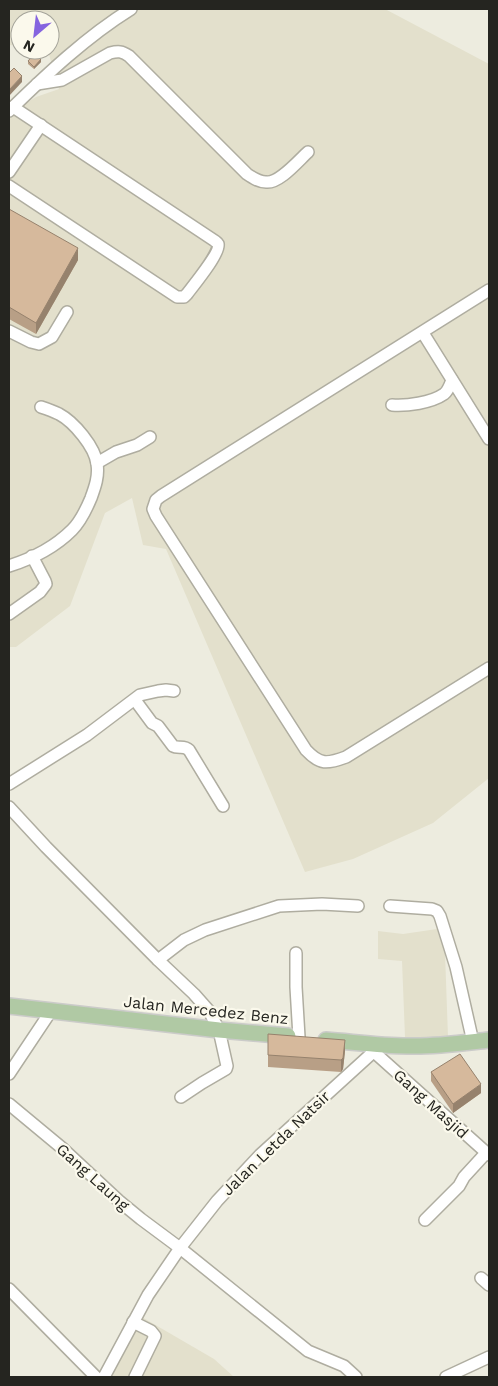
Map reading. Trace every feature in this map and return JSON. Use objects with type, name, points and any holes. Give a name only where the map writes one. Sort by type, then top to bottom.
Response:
[{"type":"main road","name":"Jalan Mercedez Benz","points":[[9,1006],[219,1030],[299,1037],[377,1048],[489,1040]]},
{"type":"street","points":[[9,186],[176,297],[184,297],[187,294],[215,254],[218,244],[215,241],[41,125],[11,109],[89,39],[131,9]]},
{"type":"street","points":[[37,84],[62,80],[110,53],[124,52],[247,174],[258,180],[267,183],[276,180],[308,152]]},
{"type":"street","points":[[9,172],[41,125]]},
{"type":"street","points":[[489,290],[424,333],[161,496],[156,500],[153,509],[306,750],[314,758],[329,763],[346,757],[489,668]]},
{"type":"street","points":[[9,331],[39,344],[52,337],[67,312]]},
{"type":"street","points":[[424,333],[489,439]]},
{"type":"street","points":[[392,405],[411,405],[443,395],[452,380]]},
{"type":"street","points":[[9,566],[50,547],[61,539],[79,522],[96,485],[97,463],[89,444],[69,421],[57,413],[41,407]]},
{"type":"street","points":[[97,463],[116,452],[137,445],[150,437]]},
{"type":"street","points":[[9,614],[40,592],[46,584],[32,556]]},
{"type":"street","points":[[9,784],[87,735],[144,693],[166,690],[174,691]]},
{"type":"street","points":[[135,700],[152,723],[158,726],[175,748],[184,747],[189,750],[223,806]]},
{"type":"street","points":[[9,807],[46,847],[209,1011],[219,1030],[227,1067],[181,1097]]},
{"type":"street","points":[[158,960],[193,934],[279,906],[302,904],[358,906]]},
{"type":"street","points":[[390,906],[437,911],[456,967],[473,1042]]},
{"type":"street","points":[[296,953],[299,1037]]},
{"type":"street","points":[[9,1074],[51,1011]]},
{"type":"street","name":"Gang Masjid","points":[[377,1048],[488,1154]]},
{"type":"street","name":"Jalan Letda Natsir","points":[[104,1377],[148,1295],[180,1248],[216,1201],[260,1155],[377,1048]]},
{"type":"street","name":"Gang Laung","points":[[9,1104],[62,1148],[126,1207],[308,1351],[344,1366],[356,1377]]},
{"type":"street","points":[[425,1220],[488,1154]]},
{"type":"street","points":[[9,1289],[96,1377]]},
{"type":"street","points":[[133,1322],[151,1331],[155,1336],[135,1377]]},
{"type":"street","points":[[446,1377],[489,1357]]},
{"type":"shaded area","points":[[9,9],[385,9],[489,64],[489,778],[433,823],[353,859],[305,872],[166,549],[143,545],[132,498],[105,513],[70,606],[16,647],[9,647],[9,114],[36,97],[59,89],[51,60],[60,60],[60,10],[10,10],[9,45]]},
{"type":"shaded area","points":[[437,929],[445,953],[448,1037],[405,1037],[402,961],[378,959],[378,931],[403,934]]},
{"type":"shaded area","points":[[140,1316],[214,1359],[234,1377],[107,1377]]},
{"type":"building","points":[[29,60],[40,60],[34,67]]},
{"type":"building","points":[[14,68],[22,76],[9,90],[9,73]]},
{"type":"building","points":[[9,209],[78,248],[36,323],[9,307]]},
{"type":"building","points":[[268,1034],[345,1040],[343,1058],[341,1060],[268,1055]]},
{"type":"building","points":[[460,1054],[481,1084],[453,1104],[431,1072]]}]
